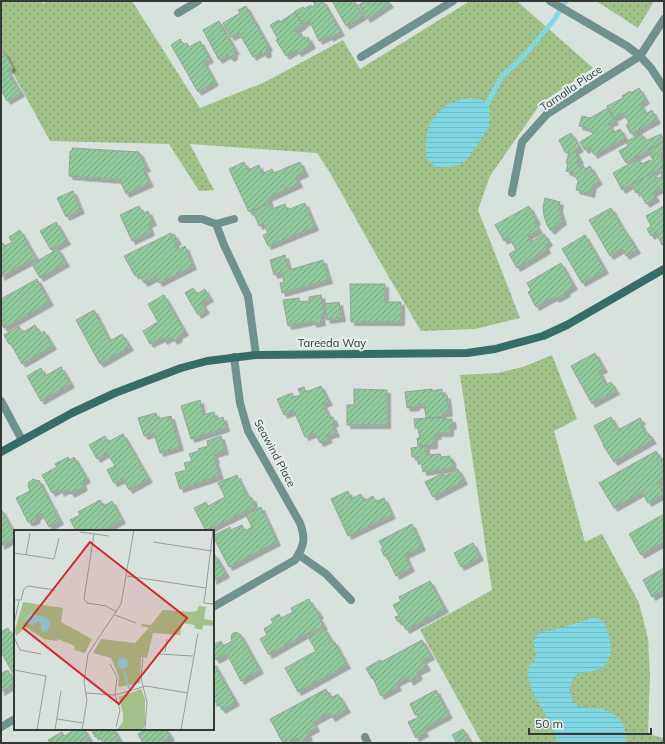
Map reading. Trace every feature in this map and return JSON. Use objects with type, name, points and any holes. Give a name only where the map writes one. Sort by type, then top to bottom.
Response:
[{"type":"street","points":[[178,13],[198,1]]},
{"type":"street","points":[[361,57],[453,1]]},
{"type":"street","points":[[550,1],[627,46],[640,56],[651,68],[664,88]]},
{"type":"street","points":[[640,56],[664,20]]},
{"type":"street","name":"Tarnalla Place","points":[[512,193],[522,142],[547,114],[640,56]]},
{"type":"street","points":[[182,219],[202,219],[216,224],[234,219]]},
{"type":"street","points":[[216,224],[224,245],[248,296],[256,354]]},
{"type":"street","name":"Tareeda Way","points":[[1,452],[72,413],[181,368],[207,361],[256,354],[467,353],[495,349],[543,336],[567,325],[664,269]]},
{"type":"street","name":"Seawind Place","points":[[234,357],[240,403],[248,431],[300,523],[304,533],[304,542],[299,555]]},
{"type":"street","points":[[1,402],[22,440]]},
{"type":"street","points":[[214,606],[295,560],[299,555],[326,574],[351,600]]},
{"type":"street","points":[[1,727],[14,720]]},
{"type":"green space","points":[[1,1],[41,1],[43,4],[48,1],[132,1],[200,108],[265,82],[343,40],[360,69],[470,1],[517,1],[593,68],[541,103],[490,176],[478,210],[520,318],[475,329],[421,331],[329,171],[317,153],[190,144],[214,190],[199,191],[169,144],[50,141],[1,51]]},
{"type":"green space","points":[[596,1],[654,1],[638,28]]},
{"type":"green space","points":[[552,355],[577,419],[554,431],[585,542],[602,534],[639,603],[648,639],[650,674],[648,734],[664,738],[664,743],[482,743],[420,630],[492,590],[460,375],[498,373],[523,367]]},
{"type":"water","points":[[471,98],[483,100],[487,104],[490,110],[489,127],[466,161],[457,166],[436,168],[426,157],[426,136],[431,122],[440,111],[451,103]]},
{"type":"water","points":[[595,617],[605,623],[610,640],[611,653],[607,663],[598,670],[577,674],[571,682],[570,691],[572,701],[579,707],[604,709],[615,715],[623,724],[627,739],[625,743],[557,743],[550,724],[531,688],[528,678],[527,667],[534,662],[536,655],[533,642],[539,632],[554,630]]},
{"type":"building","points":[[313,1],[323,1],[341,32],[330,38],[329,36],[319,41],[309,20],[303,24],[295,11],[303,7],[304,9],[311,5],[312,7],[315,5]]},
{"type":"building","points":[[332,1],[354,1],[363,16],[346,26]]},
{"type":"building","points":[[365,1],[388,1],[390,4],[367,19],[359,5]]},
{"type":"building","points":[[246,6],[269,47],[267,48],[268,53],[265,55],[261,52],[253,57],[239,33],[231,37],[223,23],[240,13],[238,10]]},
{"type":"building","points":[[295,12],[303,25],[295,31],[298,35],[301,33],[304,39],[308,37],[312,45],[298,53],[296,50],[286,56],[276,40],[278,39],[270,25],[279,20],[280,22]]},
{"type":"building","points":[[219,21],[236,51],[234,51],[234,56],[231,58],[227,55],[219,60],[203,30]]},
{"type":"building","points":[[180,39],[184,45],[187,43],[189,47],[200,41],[210,59],[204,62],[215,82],[198,92],[171,45]]},
{"type":"building","points":[[4,52],[13,68],[8,71],[21,93],[7,101],[1,90],[1,54]]},
{"type":"building","points":[[639,88],[646,100],[640,104],[646,114],[652,110],[657,120],[631,134],[626,125],[629,123],[623,113],[614,118],[607,106],[623,98],[622,96],[630,91],[631,93]]},
{"type":"building","points":[[608,108],[615,121],[609,124],[613,133],[620,129],[625,138],[594,155],[590,147],[585,150],[580,142],[593,134],[590,129],[579,126],[582,116],[590,118]]},
{"type":"building","points":[[571,133],[580,148],[575,151],[580,160],[577,162],[580,167],[583,165],[585,169],[590,166],[599,181],[593,185],[591,194],[576,190],[578,181],[573,172],[566,171],[568,163],[566,163],[569,153],[565,152],[559,140]]},
{"type":"building","points":[[641,133],[645,141],[661,134],[664,141],[626,163],[619,151],[628,146],[626,142]]},
{"type":"building","points":[[663,142],[664,151],[659,154],[664,166],[622,190],[613,173],[638,159],[642,164],[650,160],[650,162],[653,160],[648,151]]},
{"type":"building","points":[[72,148],[139,152],[147,168],[143,169],[150,183],[126,194],[120,180],[69,176],[70,151],[72,151]]},
{"type":"building","points":[[244,162],[248,170],[259,165],[262,174],[272,169],[274,173],[300,162],[305,173],[296,177],[299,184],[268,198],[270,203],[249,212],[229,169]]},
{"type":"building","points":[[664,167],[664,187],[653,193],[656,198],[646,204],[639,191],[636,193],[632,185],[653,172],[657,179],[662,176],[659,170]]},
{"type":"building","points":[[73,191],[81,210],[66,217],[57,198]]},
{"type":"building","points":[[545,198],[560,202],[559,208],[563,221],[551,231],[544,216],[543,207]]},
{"type":"building","points":[[269,203],[272,209],[285,204],[287,210],[305,203],[315,227],[268,246],[263,235],[268,233],[264,224],[259,226],[253,211]]},
{"type":"building","points":[[139,206],[143,214],[148,211],[153,222],[148,224],[151,232],[132,241],[120,215]]},
{"type":"building","points":[[529,206],[537,221],[535,223],[539,230],[528,236],[531,242],[544,234],[549,242],[545,245],[547,250],[517,268],[509,254],[516,250],[509,238],[504,241],[495,225]]},
{"type":"building","points":[[664,206],[664,244],[662,245],[656,233],[651,236],[647,229],[651,226],[646,216]]},
{"type":"building","points":[[611,208],[637,250],[626,256],[622,249],[610,256],[589,220]]},
{"type":"building","points":[[56,222],[67,241],[51,250],[40,231]]},
{"type":"building","points":[[20,230],[36,258],[1,277],[1,244],[3,243],[5,246],[12,242],[9,237]]},
{"type":"building","points":[[171,233],[172,235],[174,234],[178,241],[175,242],[177,250],[185,246],[193,266],[159,283],[156,277],[144,283],[139,274],[135,276],[124,256]]},
{"type":"building","points":[[585,235],[605,270],[582,283],[562,249]]},
{"type":"building","points":[[58,249],[66,263],[40,278],[32,264]]},
{"type":"building","points":[[285,255],[289,270],[323,260],[329,280],[282,293],[280,283],[284,282],[282,273],[274,275],[270,260]]},
{"type":"building","points":[[561,263],[574,286],[566,291],[567,293],[556,299],[554,297],[536,307],[528,292],[531,290],[527,283]]},
{"type":"building","points":[[37,279],[50,302],[4,328],[1,323],[1,299]]},
{"type":"building","points":[[350,284],[385,284],[385,302],[401,302],[401,322],[351,322]]},
{"type":"building","points":[[193,288],[197,294],[205,289],[210,298],[202,303],[206,310],[198,315],[185,293]]},
{"type":"building","points":[[164,295],[185,332],[178,336],[179,338],[174,341],[171,337],[164,341],[162,338],[150,344],[143,331],[158,322],[148,304]]},
{"type":"building","points":[[321,295],[325,315],[321,315],[322,322],[313,324],[313,321],[288,326],[283,300],[299,298],[300,302],[309,301],[309,297]]},
{"type":"building","points":[[339,302],[342,318],[327,320],[324,304]]},
{"type":"building","points":[[94,310],[110,341],[122,334],[130,347],[100,364],[76,320]]},
{"type":"building","points":[[35,325],[40,334],[44,331],[53,346],[22,364],[11,344],[9,344],[4,335],[19,326],[22,333]]},
{"type":"building","points":[[595,353],[604,369],[599,371],[606,385],[611,382],[616,391],[592,404],[571,366]]},
{"type":"building","points":[[61,367],[71,384],[41,401],[27,376],[41,368],[45,376]]},
{"type":"building","points":[[321,386],[329,402],[323,404],[330,418],[333,417],[335,423],[332,424],[336,433],[327,436],[329,439],[320,443],[315,433],[305,437],[294,411],[284,415],[277,399],[292,393],[294,397],[301,395],[298,389],[304,387],[306,392]]},
{"type":"building","points":[[354,389],[387,390],[387,425],[347,425],[347,405],[354,405]]},
{"type":"building","points":[[432,389],[432,391],[442,389],[442,396],[447,395],[449,413],[443,413],[443,417],[426,418],[424,404],[407,408],[405,392]]},
{"type":"building","points":[[200,400],[203,415],[214,412],[216,419],[223,417],[226,428],[191,439],[181,406]]},
{"type":"building","points":[[156,413],[158,419],[171,416],[180,447],[160,453],[154,433],[144,436],[138,418]]},
{"type":"building","points":[[443,417],[443,419],[452,419],[453,426],[450,426],[450,433],[437,433],[438,436],[434,436],[434,445],[418,446],[417,438],[420,438],[418,428],[415,428],[414,419]]},
{"type":"building","points":[[611,417],[618,430],[640,418],[642,421],[640,422],[646,434],[648,433],[653,440],[614,462],[603,445],[594,426]]},
{"type":"building","points":[[123,434],[149,479],[129,490],[123,479],[114,483],[107,470],[115,466],[107,453],[97,459],[89,445],[105,436],[108,442]]},
{"type":"building","points":[[221,436],[225,451],[214,454],[220,476],[180,489],[175,473],[186,470],[184,463],[192,461],[189,454],[208,446],[207,441]]},
{"type":"building","points":[[426,446],[426,455],[440,454],[441,457],[450,456],[450,459],[452,459],[453,468],[423,472],[422,464],[418,464],[418,457],[412,457],[411,448]]},
{"type":"building","points":[[656,451],[661,460],[664,458],[664,479],[658,482],[664,494],[648,503],[642,492],[614,508],[599,483]]},
{"type":"building","points":[[68,457],[70,460],[74,457],[87,479],[82,482],[84,487],[71,494],[68,489],[61,493],[59,489],[52,493],[42,475],[57,467],[55,464]]},
{"type":"building","points":[[458,469],[464,481],[433,497],[425,482],[443,473],[445,476]]},
{"type":"building","points":[[237,475],[247,496],[252,498],[254,507],[205,530],[194,508],[206,502],[208,506],[225,497],[218,483]]},
{"type":"building","points":[[33,479],[39,480],[60,521],[49,527],[42,514],[37,516],[36,520],[28,522],[16,498],[30,491],[28,485]]},
{"type":"building","points":[[348,491],[351,499],[361,494],[364,501],[373,496],[376,502],[384,498],[392,515],[348,536],[331,499]]},
{"type":"building","points":[[100,500],[104,506],[112,501],[122,520],[104,530],[75,530],[70,520],[80,515],[78,512]]},
{"type":"building","points":[[261,507],[277,542],[229,567],[214,535],[230,527],[231,530],[242,525],[245,531],[252,527],[246,515]]},
{"type":"building","points":[[1,509],[14,532],[14,539],[1,546]]},
{"type":"building","points":[[664,514],[664,542],[641,555],[629,534]]},
{"type":"building","points":[[412,524],[422,547],[405,555],[411,568],[396,576],[386,555],[384,556],[381,549],[383,548],[379,541]]},
{"type":"building","points":[[473,543],[480,557],[461,567],[454,553]]},
{"type":"building","points":[[214,556],[226,574],[214,580]]},
{"type":"building","points":[[664,568],[664,590],[652,597],[643,580]]},
{"type":"building","points":[[430,581],[445,609],[406,630],[401,620],[398,622],[395,617],[399,616],[393,605],[401,601],[399,597]]},
{"type":"building","points":[[309,599],[314,609],[316,608],[320,615],[318,616],[324,626],[309,634],[308,633],[269,655],[260,639],[267,635],[264,629],[273,623],[271,619],[279,614],[281,618],[293,612],[291,608]]},
{"type":"building","points":[[8,628],[12,636],[14,635],[14,675],[1,652],[1,632]]},
{"type":"building","points":[[324,628],[332,642],[334,641],[347,665],[298,692],[285,668],[316,651],[308,637]]},
{"type":"building","points":[[235,632],[240,634],[260,670],[241,681],[227,654],[216,660],[214,657],[214,644],[221,641],[223,646],[232,641],[232,634]]},
{"type":"building","points":[[422,640],[431,656],[423,660],[427,667],[417,672],[419,676],[410,682],[408,677],[396,683],[398,687],[381,696],[373,678],[372,679],[366,668],[380,660],[381,662]]},
{"type":"building","points":[[214,664],[236,702],[222,710],[217,701],[214,702]]},
{"type":"building","points":[[8,670],[14,685],[1,692],[1,672],[2,673]]},
{"type":"building","points":[[326,689],[331,698],[338,694],[347,709],[332,718],[329,713],[313,722],[316,728],[307,733],[309,737],[300,743],[297,738],[288,743],[283,743],[270,719]]},
{"type":"building","points":[[436,690],[449,715],[423,729],[425,733],[416,738],[408,722],[419,717],[418,714],[415,715],[410,704]]},
{"type":"building","points":[[463,729],[471,743],[455,743],[456,742],[452,735]]},
{"type":"building","points":[[74,730],[85,730],[91,743],[50,743],[48,740],[62,732],[64,736]]},
{"type":"building","points":[[92,730],[114,730],[121,743],[103,743],[98,735],[95,737]]},
{"type":"building","points":[[167,730],[171,737],[160,743],[143,743],[138,734],[143,731]]},
{"type":"waterway","points":[[487,104],[502,76],[522,58],[554,20],[566,1]]}]
